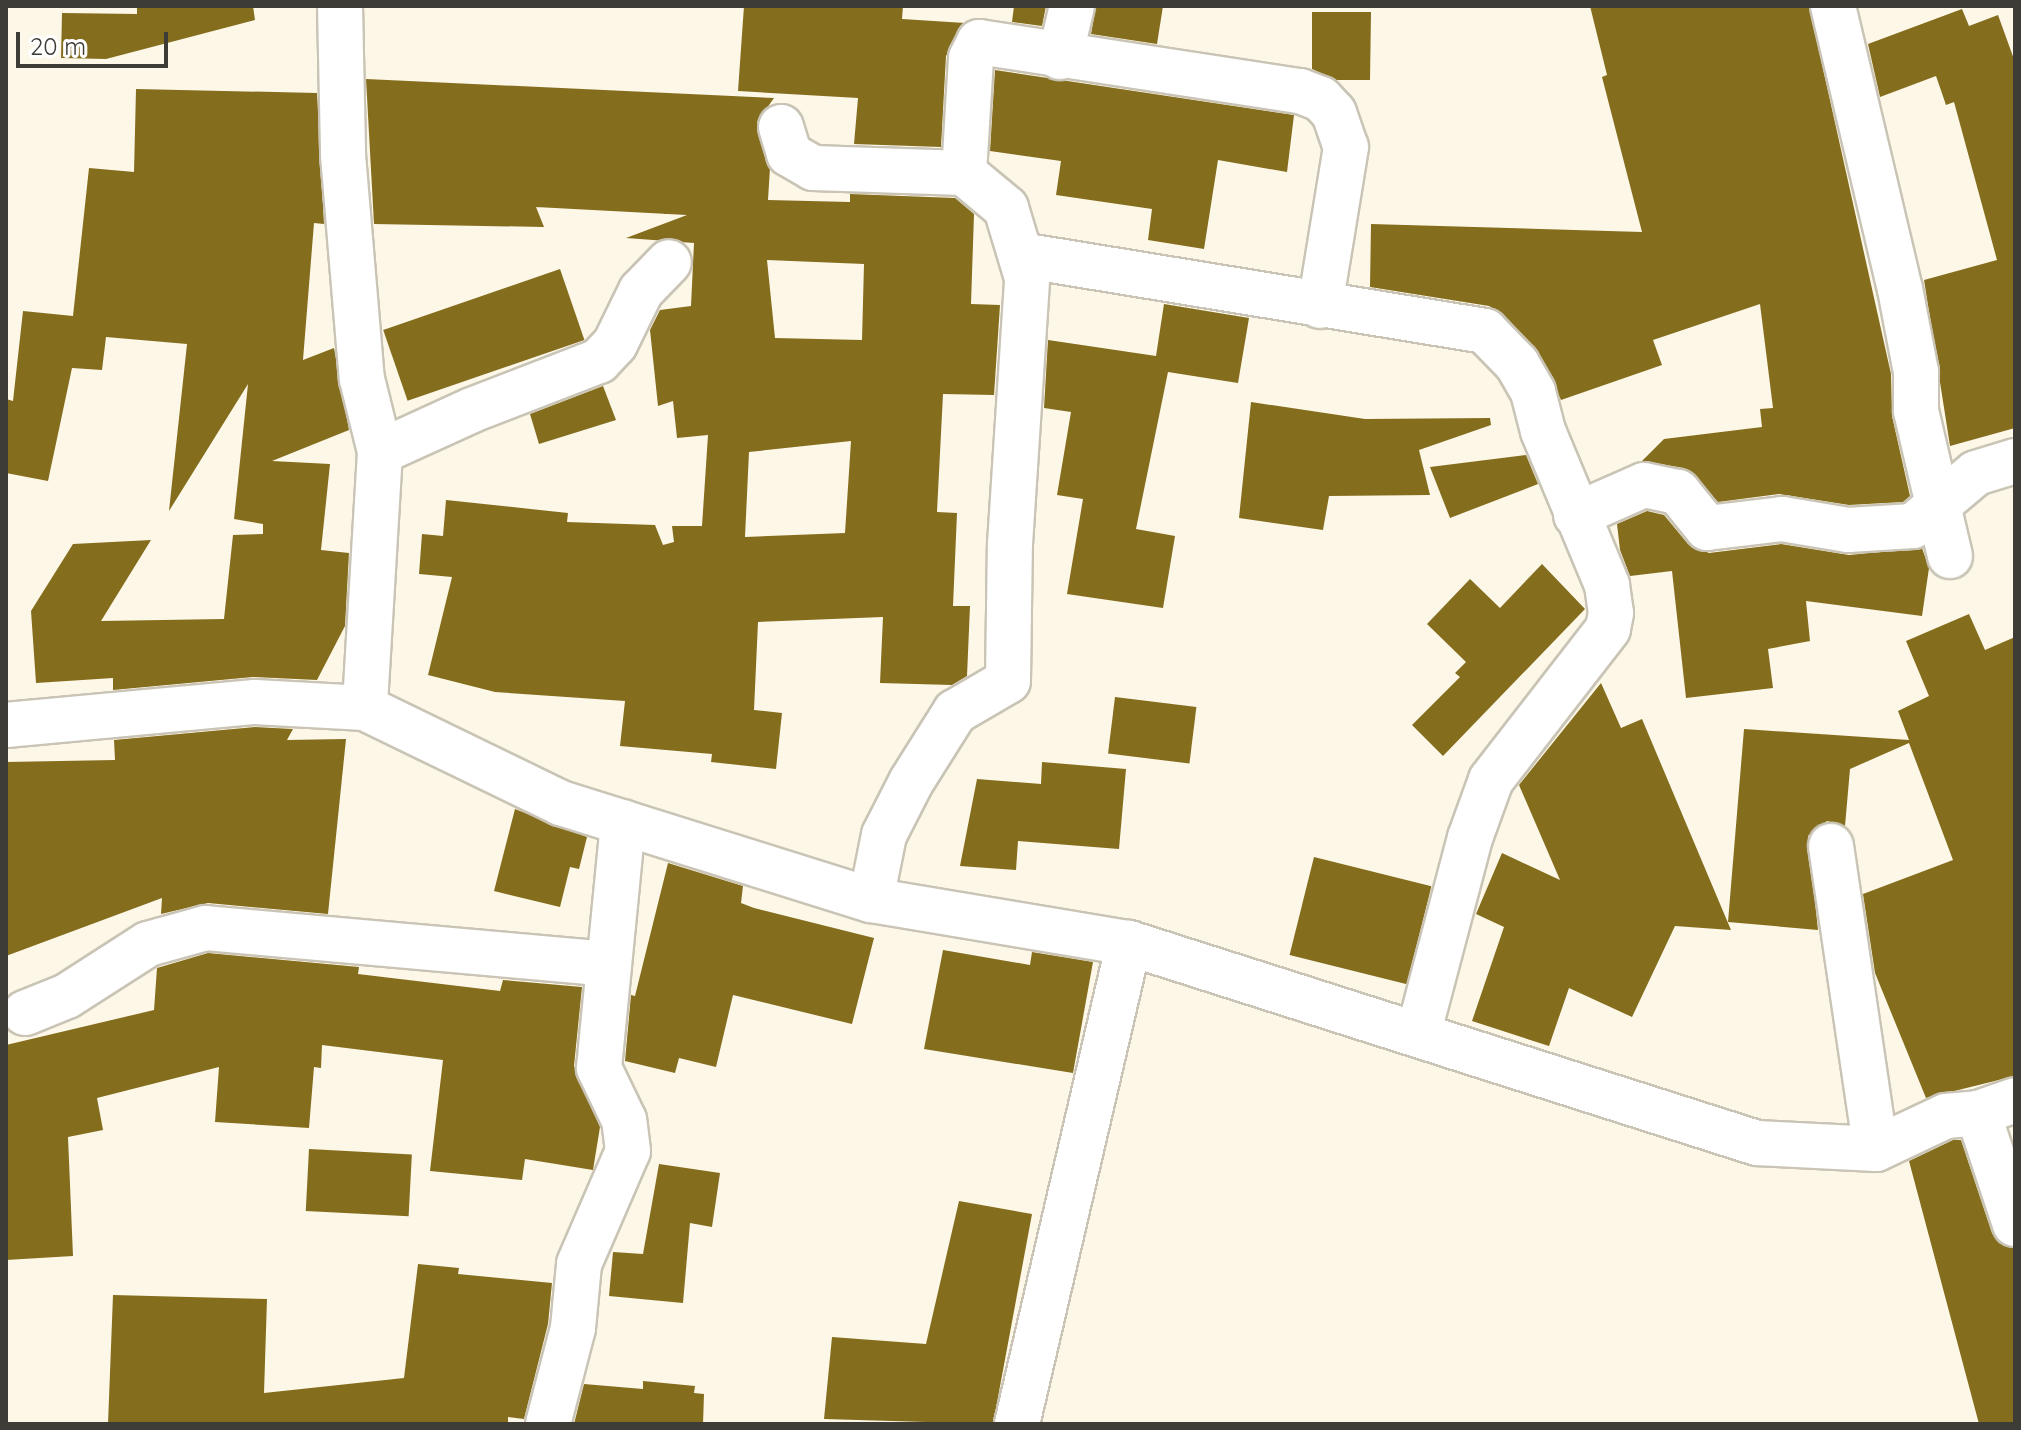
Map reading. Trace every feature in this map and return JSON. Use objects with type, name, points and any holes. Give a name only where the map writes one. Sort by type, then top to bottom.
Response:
[{"type":"street","points":[[340,6],[343,155],[361,364],[380,452],[365,708]]},
{"type":"street","points":[[1060,57],[1072,6]]},
{"type":"street","points":[[1833,6],[1900,289],[1916,372],[1916,411],[1950,556]]},
{"type":"street","points":[[964,173],[971,58],[979,42],[1060,57],[1300,91],[1321,99],[1334,113],[1346,147],[1320,306]]},
{"type":"street","points":[[781,127],[789,154],[813,168],[964,173],[1006,208],[1027,278],[1026,348],[1010,544],[1008,681],[955,712],[911,782],[884,835],[871,900]]},
{"type":"street","points":[[1021,255],[1485,331],[1517,364],[1533,392],[1576,515],[1607,585],[1608,629],[1491,780],[1470,838],[1419,1031]]},
{"type":"street","points":[[380,452],[472,410],[599,361],[615,344],[641,291],[669,262]]},
{"type":"street","points":[[1576,515],[1644,485],[1678,492],[1707,528],[1782,519],[1873,530],[1913,526],[1976,473],[2015,461]]},
{"type":"street","points":[[6,725],[255,702],[365,708],[561,803],[871,900],[1129,943],[1419,1031],[1757,1143],[1876,1149],[1946,1116],[1996,1106],[2015,1224]]},
{"type":"street","points":[[548,1424],[573,1328],[579,1264],[628,1151],[624,1120],[599,1068],[623,822]]},
{"type":"street","points":[[1831,846],[1876,1149]]},
{"type":"street","points":[[25,1013],[67,996],[138,949],[206,928],[608,964]]},
{"type":"street","points":[[1017,1424],[1129,943]]},
{"type":"building","points":[[137,6],[253,6],[255,20],[106,59],[61,58],[62,13],[137,14]]},
{"type":"building","points":[[744,6],[903,6],[902,19],[965,23],[946,56],[941,147],[854,144],[858,98],[738,91]]},
{"type":"building","points":[[1014,6],[1046,6],[1042,26],[1012,22]]},
{"type":"building","points":[[1096,6],[1163,6],[1157,44],[1091,34]]},
{"type":"building","points":[[1590,6],[1809,6],[1891,374],[1892,416],[1910,496],[1903,502],[1849,505],[1779,494],[1718,502],[1684,468],[1642,461],[1664,439],[1762,427],[1760,409],[1773,408],[1760,304],[1653,340],[1662,365],[1561,400],[1538,351],[1502,313],[1489,306],[1370,287],[1371,224],[1642,232],[1602,77],[1607,75]]},
{"type":"building","points":[[1962,9],[1969,26],[1998,15],[2015,62],[2015,428],[1950,446],[1924,280],[1997,260],[1954,102],[1946,105],[1936,76],[1880,97],[1868,44]]},
{"type":"building","points":[[1312,12],[1371,12],[1370,80],[1336,80],[1312,69]]},
{"type":"building","points":[[995,70],[1294,115],[1287,172],[1218,160],[1204,249],[1148,240],[1152,209],[1056,195],[1061,161],[990,151]]},
{"type":"building","points":[[366,79],[774,98],[757,122],[770,168],[768,200],[850,202],[850,194],[955,198],[974,214],[971,304],[1000,305],[994,395],[943,394],[937,512],[957,513],[953,606],[970,606],[967,676],[952,685],[880,683],[883,617],[758,622],[754,710],[782,713],[776,769],[711,762],[712,754],[620,746],[625,701],[495,692],[428,675],[452,577],[419,574],[422,534],[443,536],[446,500],[568,513],[567,522],[655,525],[663,545],[674,542],[672,526],[702,526],[708,435],[677,438],[673,401],[658,406],[650,330],[660,310],[691,306],[694,243],[626,238],[687,215],[536,207],[544,227],[374,224]],"holes":[[[767,260],[864,264],[862,340],[775,338]],[[851,441],[845,533],[745,537],[749,452]]]},
{"type":"building","points":[[136,89],[317,93],[324,224],[314,223],[303,360],[334,348],[349,430],[272,461],[330,464],[321,550],[349,553],[345,626],[317,680],[253,677],[113,690],[113,678],[36,683],[31,611],[73,544],[151,540],[101,621],[224,619],[233,535],[263,534],[263,524],[234,519],[248,384],[169,511],[187,344],[106,337],[102,370],[72,368],[48,481],[6,473],[6,399],[13,401],[23,311],[73,316],[89,168],[134,172]]},
{"type":"building","points":[[560,269],[584,340],[408,401],[383,330]]},
{"type":"building","points":[[1164,304],[1249,318],[1238,383],[1168,372],[1136,529],[1175,536],[1163,608],[1067,594],[1083,499],[1057,495],[1071,412],[1044,408],[1048,340],[1156,356]]},
{"type":"building","points":[[603,386],[616,420],[539,444],[530,414]]},
{"type":"building","points":[[1251,402],[1365,419],[1490,418],[1491,425],[1419,450],[1430,495],[1329,496],[1323,530],[1239,518]]},
{"type":"building","points":[[1526,455],[1538,484],[1450,518],[1430,467]]},
{"type":"building","points":[[1647,511],[1664,515],[1688,544],[1709,553],[1781,544],[1849,555],[1922,548],[1929,568],[1922,616],[1806,601],[1810,641],[1768,649],[1773,688],[1686,698],[1672,571],[1630,576],[1620,550],[1617,524]]},
{"type":"building","points":[[1542,564],[1585,609],[1443,756],[1412,725],[1460,677],[1455,673],[1466,662],[1427,624],[1470,579],[1500,608]]},
{"type":"building","points":[[1969,614],[1985,650],[2015,637],[2015,1076],[1926,1098],[1875,973],[1863,894],[1953,860],[1909,743],[1850,769],[1845,826],[1827,821],[1808,836],[1818,930],[1728,922],[1744,729],[1909,740],[1898,711],[1929,696],[1906,641]]},
{"type":"building","points":[[1601,683],[1621,728],[1642,719],[1731,930],[1675,926],[1632,1017],[1569,988],[1549,1046],[1472,1021],[1504,927],[1476,914],[1502,853],[1560,880],[1519,785]]},
{"type":"building","points":[[1115,697],[1196,707],[1189,764],[1108,754]]},
{"type":"building","points":[[255,727],[293,729],[287,740],[346,739],[328,914],[208,903],[161,914],[162,898],[6,956],[6,762],[115,760],[114,740]]},
{"type":"building","points":[[1042,762],[1126,769],[1119,849],[1018,841],[1016,870],[960,866],[977,779],[1041,784]]},
{"type":"building","points":[[515,809],[587,837],[579,869],[570,867],[560,907],[494,891]]},
{"type":"building","points":[[1314,857],[1431,886],[1407,984],[1290,955]]},
{"type":"building","points":[[668,863],[743,886],[741,903],[754,908],[874,938],[852,1024],[733,995],[716,1067],[679,1058],[675,1073],[625,1061],[631,995],[635,996]]},
{"type":"building","points":[[943,950],[1030,965],[1032,952],[1093,962],[1073,1073],[924,1049]]},
{"type":"building","points":[[208,953],[359,967],[358,974],[500,991],[503,980],[582,987],[574,1066],[600,1127],[593,1170],[525,1159],[522,1180],[430,1171],[443,1060],[322,1045],[321,1068],[314,1067],[309,1128],[215,1122],[219,1067],[97,1098],[103,1130],[68,1137],[73,1256],[6,1260],[6,1045],[154,1010],[157,968]]},
{"type":"building","points":[[1953,1140],[1961,1140],[1992,1233],[1999,1243],[2015,1248],[2015,1424],[1979,1424],[1909,1161]]},
{"type":"building","points":[[309,1149],[412,1154],[409,1216],[306,1211]]},
{"type":"building","points":[[659,1164],[720,1173],[712,1227],[690,1223],[683,1303],[609,1296],[613,1252],[643,1254]]},
{"type":"building","points":[[959,1201],[1032,1214],[993,1424],[824,1419],[832,1337],[926,1344]]},
{"type":"building","points":[[418,1264],[459,1268],[458,1274],[552,1283],[548,1324],[524,1419],[508,1417],[508,1424],[108,1424],[113,1295],[267,1299],[264,1393],[404,1378]]},
{"type":"building","points":[[643,1381],[695,1386],[694,1393],[704,1394],[703,1424],[574,1424],[584,1384],[643,1389]]}]
